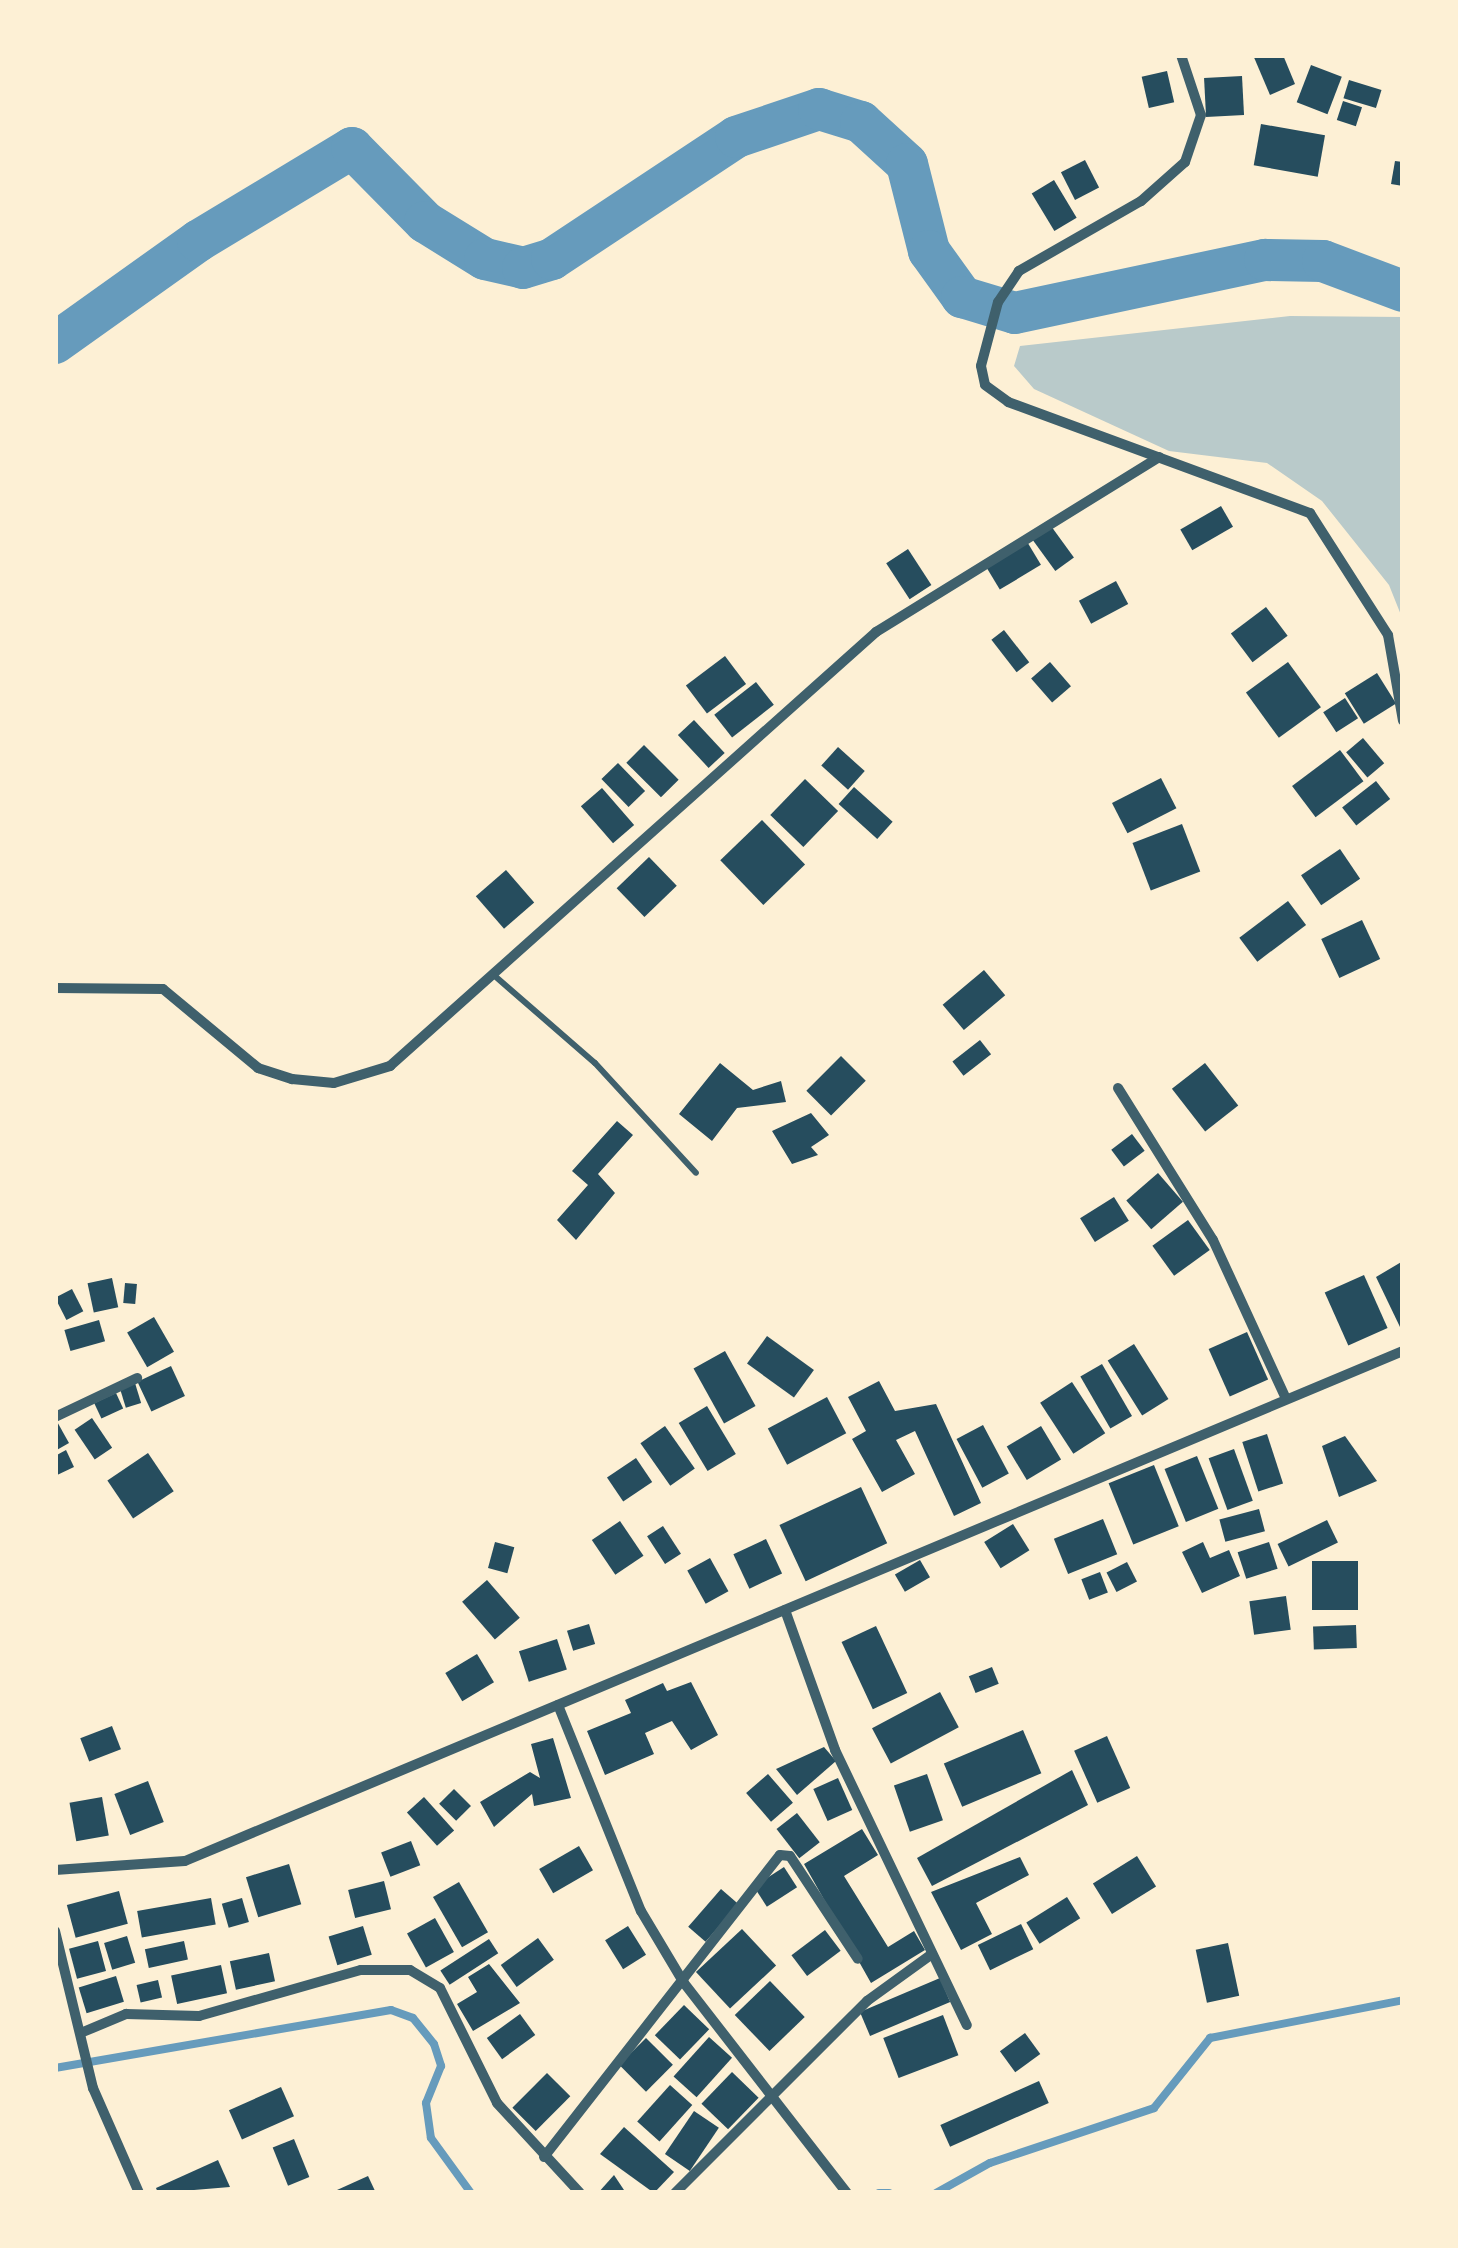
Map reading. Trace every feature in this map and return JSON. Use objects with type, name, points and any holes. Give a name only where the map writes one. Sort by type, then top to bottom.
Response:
[{"type":"street","points":[[1181,55],[1201,115],[1185,162],[1141,201],[1043,250],[998,302],[981,366],[992,394],[1310,513],[1388,636],[1403,721]]},
{"type":"street","points":[[55,988],[163,989],[258,1068],[334,1083],[390,1066],[496,977],[876,632],[1159,457]]},
{"type":"street","points":[[1118,1088],[1213,1240],[1286,1399]]},
{"type":"street","points":[[55,1870],[185,1861],[1403,1352]]},
{"type":"street","points":[[55,1417],[137,1378]]},
{"type":"street","points":[[785,1610],[835,1750],[967,2025]]},
{"type":"street","points":[[558,1705],[641,1911],[684,1983],[777,2092],[847,2193]]},
{"type":"street","points":[[544,2156],[745,1906],[751,1883],[784,1853],[858,1959]]},
{"type":"street","points":[[55,1932],[89,2050],[93,2088],[139,2193]]},
{"type":"street","points":[[674,2193],[868,2001],[932,1954]]},
{"type":"street","points":[[82,2032],[126,2014],[199,2016],[361,1970],[410,1970],[440,1988],[497,2102],[580,2193]]},
{"type":"lane","points":[[496,977],[594,1063],[696,1172]]},
{"type":"shaded area","points":[[1290,316],[1403,317],[1403,620],[1389,585],[1322,501],[1267,463],[1169,451],[1034,389],[1014,366],[1020,346]]},
{"type":"building","points":[[1253,55],[1283,55],[1295,84],[1270,95]]},
{"type":"building","points":[[1311,65],[1342,77],[1327,114],[1297,102]]},
{"type":"building","points":[[1167,71],[1174,102],[1149,108],[1142,77]]},
{"type":"building","points":[[1242,76],[1244,115],[1206,117],[1204,78]]},
{"type":"building","points":[[1349,80],[1382,90],[1376,108],[1343,98]]},
{"type":"building","points":[[1343,101],[1362,107],[1356,126],[1337,120]]},
{"type":"building","points":[[1261,124],[1325,135],[1318,177],[1254,165]]},
{"type":"building","points":[[1085,160],[1099,188],[1075,200],[1061,172]]},
{"type":"building","points":[[1395,161],[1403,162],[1403,186],[1391,184]]},
{"type":"building","points":[[1054,180],[1077,218],[1054,231],[1032,193]]},
{"type":"building","points":[[1221,506],[1233,527],[1192,550],[1180,530]]},
{"type":"building","points":[[1051,526],[1074,558],[1055,571],[1032,540]]},
{"type":"building","points":[[1026,540],[1041,565],[1000,590],[985,565]]},
{"type":"building","points":[[908,549],[931,585],[910,599],[886,563]]},
{"type":"building","points":[[1116,581],[1128,604],[1091,624],[1079,601]]},
{"type":"building","points":[[1266,607],[1288,636],[1253,662],[1231,633]]},
{"type":"building","points":[[1004,630],[1029,662],[1017,672],[991,640]]},
{"type":"building","points":[[725,656],[746,684],[707,713],[686,685]]},
{"type":"building","points":[[1050,662],[1071,686],[1052,703],[1031,678]]},
{"type":"building","points":[[1288,662],[1321,707],[1279,738],[1246,693]]},
{"type":"building","points":[[1377,673],[1396,704],[1364,724],[1345,693]]},
{"type":"building","points":[[756,682],[774,705],[732,737],[714,715]]},
{"type":"building","points":[[1345,698],[1358,718],[1336,732],[1323,712]]},
{"type":"building","points":[[694,720],[725,753],[709,768],[678,735]]},
{"type":"building","points":[[1363,738],[1384,763],[1367,777],[1346,752]]},
{"type":"building","points":[[644,745],[679,780],[661,797],[626,763]]},
{"type":"building","points":[[838,747],[865,771],[848,790],[821,766]]},
{"type":"building","points":[[1340,750],[1363,781],[1316,817],[1292,786]]},
{"type":"building","points":[[618,763],[645,791],[629,807],[601,779]]},
{"type":"building","points":[[1161,778],[1176,808],[1127,833],[1112,803]]},
{"type":"building","points":[[805,779],[838,811],[803,847],[770,815]]},
{"type":"building","points":[[1376,781],[1390,799],[1356,826],[1342,807]]},
{"type":"building","points":[[854,787],[893,822],[877,839],[839,804]]},
{"type":"building","points":[[602,788],[634,825],[613,843],[581,806]]},
{"type":"building","points":[[762,820],[805,865],[763,905],[720,860]]},
{"type":"building","points":[[1182,824],[1200,872],[1151,891],[1133,843]]},
{"type":"building","points":[[1340,849],[1360,879],[1321,905],[1301,875]]},
{"type":"building","points":[[649,857],[677,886],[644,917],[617,888]]},
{"type":"building","points":[[506,870],[534,902],[504,929],[476,896]]},
{"type":"building","points":[[1288,901],[1306,925],[1257,962],[1239,938]]},
{"type":"building","points":[[1362,920],[1380,959],[1339,978],[1321,939]]},
{"type":"building","points":[[984,970],[1005,995],[964,1030],[943,1005]]},
{"type":"building","points":[[980,1040],[991,1054],[964,1076],[952,1062]]},
{"type":"building","points":[[841,1056],[866,1081],[831,1115],[806,1091]]},
{"type":"building","points":[[720,1063],[753,1090],[781,1081],[786,1102],[737,1108],[712,1141],[679,1114]]},
{"type":"building","points":[[1205,1063],[1238,1106],[1205,1131],[1172,1089]]},
{"type":"building","points":[[811,1113],[829,1135],[811,1147],[818,1155],[792,1164],[772,1131]]},
{"type":"building","points":[[617,1121],[633,1135],[598,1174],[615,1193],[576,1240],[557,1220],[588,1185],[572,1171]]},
{"type":"building","points":[[1132,1134],[1145,1151],[1124,1166],[1111,1150]]},
{"type":"building","points":[[1158,1173],[1183,1202],[1151,1229],[1126,1201]]},
{"type":"building","points":[[1114,1197],[1129,1221],[1095,1242],[1080,1218]]},
{"type":"building","points":[[1188,1220],[1210,1250],[1174,1276],[1152,1246]]},
{"type":"building","points":[[1403,1261],[1403,1325],[1400,1327],[1376,1277]]},
{"type":"building","points":[[1364,1275],[1388,1328],[1348,1345],[1325,1292]]},
{"type":"building","points":[[112,1278],[118,1307],[94,1313],[88,1283]]},
{"type":"building","points":[[125,1283],[137,1284],[135,1304],[123,1303]]},
{"type":"building","points":[[72,1289],[83,1311],[66,1320],[55,1298]]},
{"type":"building","points":[[154,1317],[174,1352],[147,1367],[127,1332]]},
{"type":"building","points":[[99,1320],[105,1341],[70,1351],[64,1330]]},
{"type":"building","points":[[1247,1332],[1268,1380],[1230,1397],[1209,1349]]},
{"type":"building","points":[[767,1336],[814,1370],[794,1398],[747,1364]]},
{"type":"building","points":[[1134,1344],[1168,1399],[1142,1416],[1108,1360]]},
{"type":"building","points":[[725,1351],[756,1406],[724,1424],[694,1368]]},
{"type":"building","points":[[1102,1364],[1132,1416],[1110,1428],[1080,1376]]},
{"type":"building","points":[[171,1366],[185,1396],[151,1412],[137,1382]]},
{"type":"building","points":[[879,1381],[895,1411],[936,1404],[981,1503],[954,1516],[915,1431],[896,1440],[915,1474],[882,1492],[852,1439],[866,1431],[848,1397]]},
{"type":"building","points":[[1072,1382],[1105,1433],[1073,1454],[1040,1403]]},
{"type":"building","points":[[135,1383],[141,1403],[126,1408],[120,1388]]},
{"type":"building","points":[[116,1393],[123,1408],[101,1419],[94,1403]]},
{"type":"building","points":[[827,1397],[846,1433],[787,1465],[768,1428]]},
{"type":"building","points":[[707,1406],[736,1454],[708,1471],[679,1423]]},
{"type":"building","points":[[55,1418],[69,1443],[55,1451]]},
{"type":"building","points":[[92,1418],[112,1448],[95,1460],[75,1430]]},
{"type":"building","points":[[983,1425],[1009,1474],[982,1488],[957,1439]]},
{"type":"building","points":[[665,1426],[695,1469],[670,1486],[640,1443]]},
{"type":"building","points":[[1041,1426],[1061,1459],[1027,1480],[1007,1447]]},
{"type":"building","points":[[1267,1434],[1283,1483],[1258,1491],[1242,1442]]},
{"type":"building","points":[[1345,1436],[1377,1481],[1339,1497],[1322,1446]]},
{"type":"building","points":[[1234,1449],[1253,1501],[1227,1510],[1209,1458]]},
{"type":"building","points":[[66,1450],[74,1467],[55,1476],[55,1456]]},
{"type":"building","points":[[148,1453],[174,1491],[133,1519],[107,1480]]},
{"type":"building","points":[[1197,1456],[1218,1509],[1186,1522],[1165,1469]]},
{"type":"building","points":[[636,1458],[652,1482],[623,1502],[607,1478]]},
{"type":"building","points":[[1154,1465],[1179,1526],[1133,1545],[1109,1483]]},
{"type":"building","points":[[861,1487],[887,1543],[806,1581],[779,1525]]},
{"type":"building","points":[[1259,1509],[1265,1531],[1225,1542],[1219,1520]]},
{"type":"building","points":[[1103,1519],[1117,1554],[1068,1574],[1054,1539]]},
{"type":"building","points":[[1327,1520],[1338,1542],[1289,1567],[1278,1544]]},
{"type":"building","points":[[620,1521],[643,1556],[615,1575],[592,1540]]},
{"type":"building","points":[[1013,1524],[1029,1550],[1001,1568],[984,1542]]},
{"type":"building","points":[[663,1526],[681,1554],[665,1564],[647,1536]]},
{"type":"building","points":[[766,1539],[782,1573],[749,1589],[733,1554]]},
{"type":"building","points":[[495,1542],[514,1547],[507,1573],[488,1568]]},
{"type":"building","points":[[1203,1542],[1210,1558],[1229,1550],[1240,1576],[1202,1593],[1182,1552]]},
{"type":"building","points":[[1269,1542],[1278,1569],[1246,1579],[1238,1552]]},
{"type":"building","points":[[710,1558],[728,1591],[706,1604],[687,1571]]},
{"type":"building","points":[[920,1560],[930,1577],[905,1592],[895,1574]]},
{"type":"building","points":[[1312,1561],[1358,1561],[1358,1610],[1312,1610]]},
{"type":"building","points":[[1127,1562],[1137,1582],[1116,1592],[1107,1572]]},
{"type":"building","points":[[1100,1572],[1108,1593],[1089,1600],[1081,1579]]},
{"type":"building","points":[[487,1580],[520,1618],[495,1639],[462,1602]]},
{"type":"building","points":[[1286,1596],[1291,1630],[1254,1635],[1249,1601]]},
{"type":"building","points":[[589,1624],[595,1644],[573,1651],[567,1631]]},
{"type":"building","points":[[1356,1625],[1357,1648],[1314,1649],[1313,1627]]},
{"type":"building","points":[[876,1626],[907,1693],[873,1709],[842,1642]]},
{"type":"building","points":[[557,1639],[567,1669],[529,1682],[519,1651]]},
{"type":"building","points":[[477,1654],[494,1682],[462,1701],[445,1673]]},
{"type":"building","points":[[992,1667],[999,1684],[976,1693],[969,1676]]},
{"type":"building","points":[[691,1682],[718,1735],[691,1750],[672,1721],[645,1733],[654,1754],[605,1775],[587,1731],[631,1713],[625,1700],[663,1683],[667,1691]]},
{"type":"building","points":[[940,1692],[959,1727],[891,1763],[872,1728]]},
{"type":"building","points":[[112,1726],[121,1749],[89,1762],[80,1738]]},
{"type":"building","points":[[1023,1730],[1041,1773],[962,1807],[944,1764]]},
{"type":"building","points":[[1107,1736],[1130,1788],[1097,1803],[1074,1751]]},
{"type":"building","points":[[553,1738],[571,1798],[534,1806],[532,1794],[494,1827],[480,1802],[530,1772],[540,1778],[531,1744]]},
{"type":"building","points":[[824,1747],[836,1761],[797,1795],[776,1769]]},
{"type":"building","points":[[1072,1770],[1088,1805],[932,1886],[917,1858]]},
{"type":"building","points":[[768,1774],[793,1803],[771,1822],[746,1793]]},
{"type":"building","points":[[927,1774],[943,1820],[910,1832],[894,1785]]},
{"type":"building","points":[[838,1778],[852,1810],[828,1821],[813,1789]]},
{"type":"building","points":[[148,1781],[164,1822],[130,1835],[114,1794]]},
{"type":"building","points":[[454,1789],[471,1806],[456,1821],[439,1804]]},
{"type":"building","points":[[102,1797],[109,1835],[76,1841],[70,1803]]},
{"type":"building","points":[[424,1797],[454,1830],[437,1846],[407,1812]]},
{"type":"building","points":[[797,1813],[820,1842],[799,1858],[777,1829]]},
{"type":"building","points":[[862,1829],[878,1855],[844,1876],[888,1947],[914,1931],[925,1950],[871,1983],[804,1864]]},
{"type":"building","points":[[411,1841],[420,1865],[390,1877],[381,1852]]},
{"type":"building","points":[[579,1846],[593,1870],[553,1893],[539,1869]]},
{"type":"building","points":[[1137,1856],[1156,1887],[1112,1914],[1093,1884]]},
{"type":"building","points":[[1020,1857],[1029,1875],[976,1903],[992,1934],[961,1950],[931,1892]]},
{"type":"building","points":[[289,1864],[301,1904],[258,1917],[246,1877]]},
{"type":"building","points":[[784,1867],[797,1887],[767,1907],[754,1887]]},
{"type":"building","points":[[384,1881],[391,1909],[355,1918],[348,1890]]},
{"type":"building","points":[[459,1882],[488,1932],[462,1947],[433,1897]]},
{"type":"building","points":[[721,1889],[738,1904],[706,1942],[688,1927]]},
{"type":"building","points":[[119,1891],[128,1924],[76,1938],[67,1905]]},
{"type":"building","points":[[1067,1897],[1080,1918],[1040,1944],[1026,1922]]},
{"type":"building","points":[[211,1898],[216,1925],[142,1938],[137,1911]]},
{"type":"building","points":[[242,1898],[249,1922],[229,1928],[222,1904]]},
{"type":"building","points":[[435,1918],[454,1952],[426,1968],[407,1934]]},
{"type":"building","points":[[1021,1924],[1033,1949],[990,1970],[978,1945]]},
{"type":"building","points":[[363,1926],[372,1955],[337,1965],[329,1937]]},
{"type":"building","points":[[628,1926],[646,1955],[623,1969],[605,1940]]},
{"type":"building","points":[[742,1929],[776,1966],[730,2009],[696,1972]]},
{"type":"building","points":[[825,1930],[841,1951],[807,1976],[791,1955]]},
{"type":"building","points":[[127,1936],[135,1963],[112,1970],[104,1943]]},
{"type":"building","points":[[538,1938],[554,1960],[517,1987],[501,1965]]},
{"type":"building","points":[[489,1939],[498,1953],[450,1985],[440,1971]]},
{"type":"building","points":[[98,1941],[106,1971],[77,1979],[69,1949]]},
{"type":"building","points":[[184,1941],[188,1960],[149,1968],[145,1949]]},
{"type":"building","points":[[1228,1943],[1239,1996],[1207,2003],[1196,1950]]},
{"type":"building","points":[[269,1953],[275,1981],[236,1990],[230,1961]]},
{"type":"building","points":[[489,1964],[520,2003],[473,2031],[457,2004],[477,1992],[468,1977]]},
{"type":"building","points":[[221,1965],[227,1993],[177,2004],[171,1976]]},
{"type":"building","points":[[116,1976],[124,2002],[87,2013],[79,1987]]},
{"type":"building","points":[[940,1978],[950,2002],[870,2036],[860,2012]]},
{"type":"building","points":[[158,1980],[162,1998],[141,2002],[137,1985]]},
{"type":"building","points":[[770,1981],[805,2017],[769,2051],[735,2015]]},
{"type":"building","points":[[684,2005],[709,2029],[680,2060],[655,2035]]},
{"type":"building","points":[[520,2014],[535,2035],[502,2059],[487,2038]]},
{"type":"building","points":[[943,2015],[958,2055],[899,2078],[883,2038]]},
{"type":"building","points":[[1025,2033],[1040,2054],[1015,2072],[1000,2051]]},
{"type":"building","points":[[709,2037],[732,2058],[697,2097],[674,2076]]},
{"type":"building","points":[[646,2038],[673,2065],[646,2092],[619,2065]]},
{"type":"building","points":[[732,2072],[759,2098],[728,2129],[701,2104]]},
{"type":"building","points":[[547,2073],[570,2096],[536,2131],[512,2108]]},
{"type":"building","points":[[1039,2081],[1049,2103],[950,2147],[940,2125]]},
{"type":"building","points":[[670,2085],[692,2105],[660,2141],[637,2121]]},
{"type":"building","points":[[281,2087],[294,2116],[242,2139],[229,2110]]},
{"type":"building","points":[[694,2111],[719,2128],[690,2171],[665,2154]]},
{"type":"building","points":[[624,2127],[674,2172],[654,2193],[600,2154]]},
{"type":"building","points":[[294,2139],[309,2177],[288,2186],[273,2148]]},
{"type":"building","points":[[218,2160],[230,2187],[158,2193],[156,2188]]},
{"type":"building","points":[[614,2175],[626,2193],[598,2193]]},
{"type":"building","points":[[368,2176],[376,2193],[337,2190]]},
{"type":"waterway","points":[[55,343],[198,241],[352,148],[425,222],[485,259],[523,268],[552,259],[736,137],[819,109],[861,122],[907,164],[929,251],[962,297],[1015,313],[1265,260],[1323,261],[1403,291]]},
{"type":"waterway","points":[[936,2193],[990,2163],[1154,2108],[1210,2038],[1403,2000]]},
{"type":"waterway","points":[[55,2068],[391,2010],[413,2018],[434,2044],[441,2066],[426,2103],[431,2138],[471,2193]]},
{"type":"waterway","points":[[879,2193],[889,2193]]}]
